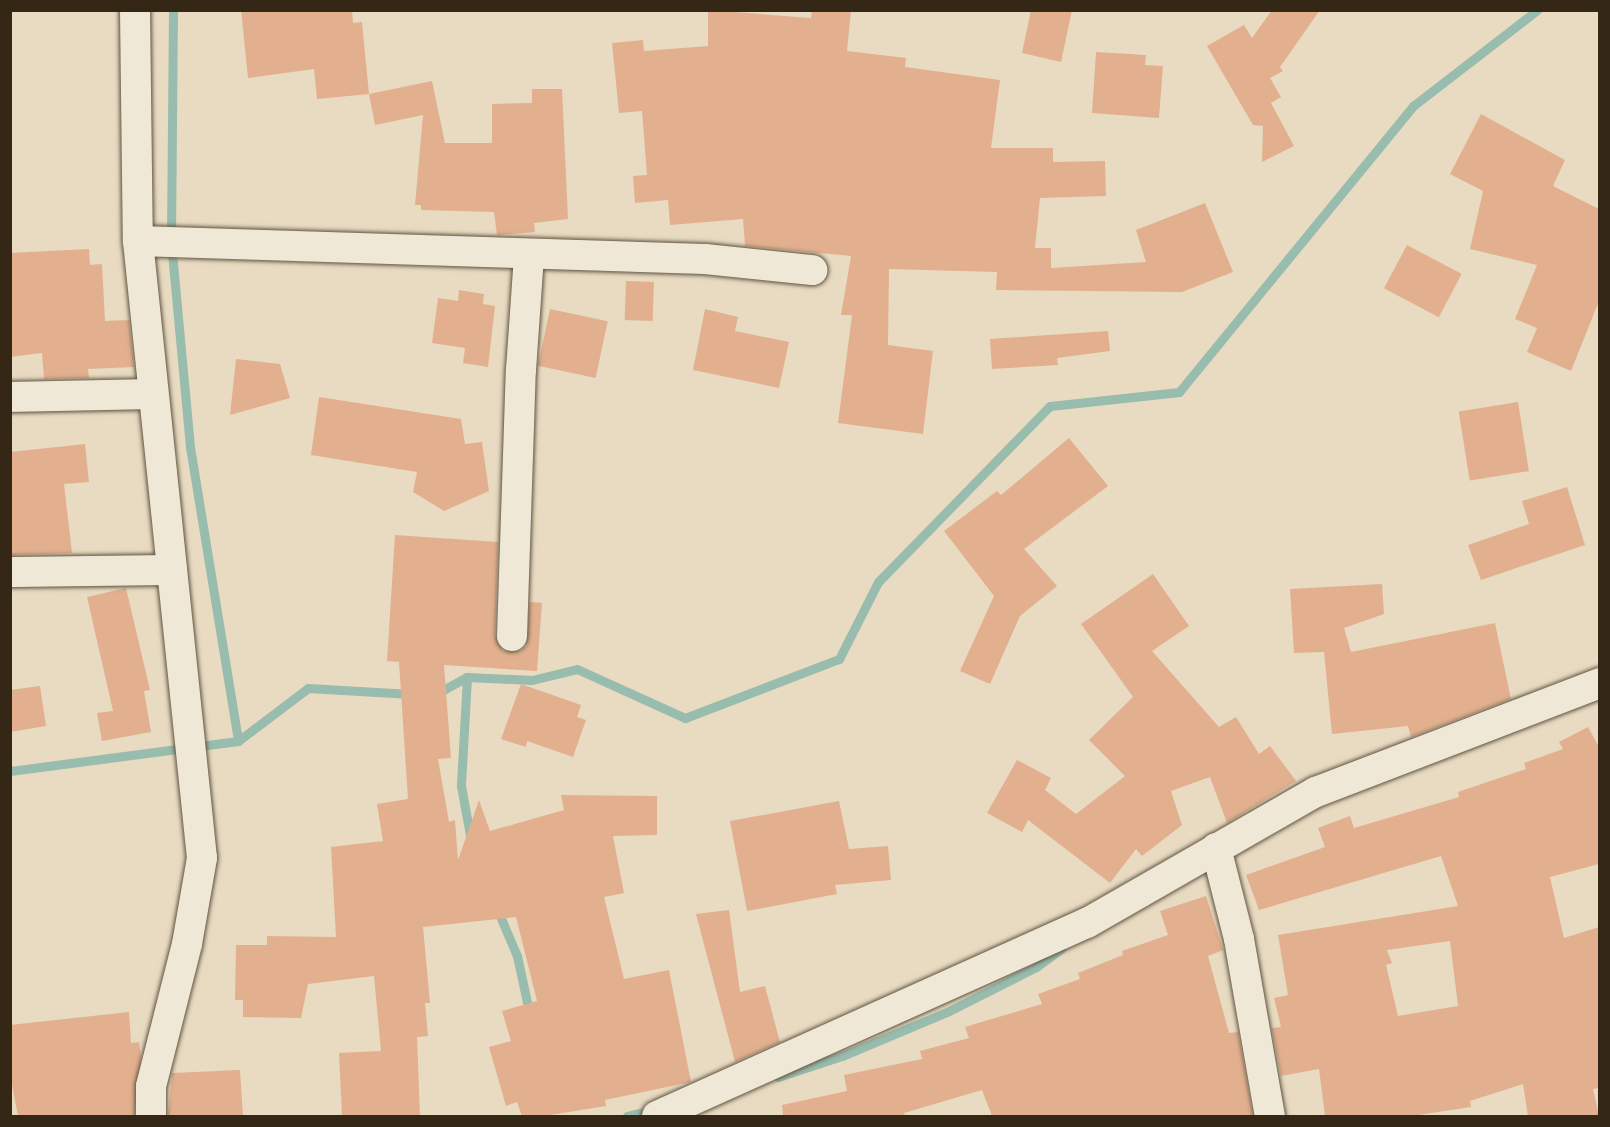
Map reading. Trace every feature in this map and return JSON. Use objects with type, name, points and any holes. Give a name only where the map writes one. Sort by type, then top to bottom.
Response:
[{"type":"street","points":[[135,10],[138,241],[151,394],[202,858],[187,944],[151,1086],[151,1116]]},
{"type":"street","points":[[138,241],[705,259],[812,270]]},
{"type":"street","points":[[512,636],[520,370],[530,255]]},
{"type":"street","points":[[10,397],[151,394]]},
{"type":"street","points":[[10,572],[172,570]]},
{"type":"street","points":[[657,1116],[1087,923],[1316,792],[1599,683]]},
{"type":"street","points":[[1216,848],[1239,939],[1270,1116]]},
{"type":"building","points":[[241,10],[352,10],[353,23],[362,22],[369,94],[317,99],[314,69],[248,78]]},
{"type":"building","points":[[708,10],[811,18],[812,10],[851,10],[847,51],[906,58],[905,67],[1000,80],[991,148],[1053,148],[1053,162],[1105,161],[1106,196],[1040,198],[1035,248],[1051,248],[1051,268],[1146,262],[1136,230],[1205,203],[1233,272],[1182,292],[996,290],[997,272],[889,269],[888,345],[933,351],[923,434],[838,423],[852,315],[841,315],[851,256],[745,246],[743,219],[670,225],[668,200],[635,203],[633,176],[647,175],[642,111],[619,113],[612,43],[643,40],[644,51],[708,46]]},
{"type":"building","points":[[1031,10],[1072,10],[1061,62],[1022,53]]},
{"type":"building","points":[[1272,10],[1320,10],[1280,67],[1283,71],[1270,78],[1281,97],[1271,103],[1294,146],[1262,162],[1263,126],[1253,125],[1207,46],[1244,25],[1252,38]]},
{"type":"building","points":[[1096,52],[1146,55],[1145,65],[1163,66],[1159,118],[1092,113]]},
{"type":"building","points":[[432,81],[445,143],[492,143],[492,104],[532,103],[532,89],[562,89],[568,219],[534,223],[535,232],[497,235],[494,212],[421,210],[421,205],[415,205],[423,115],[375,125],[369,94]]},
{"type":"building","points":[[1481,114],[1565,160],[1553,186],[1599,209],[1599,301],[1571,371],[1527,352],[1537,328],[1515,319],[1537,265],[1470,249],[1483,191],[1450,174]]},
{"type":"building","points":[[1407,245],[1462,274],[1439,317],[1384,288]]},
{"type":"building","points":[[89,249],[90,265],[102,264],[105,321],[129,320],[134,367],[88,369],[89,378],[44,379],[42,353],[10,357],[10,253]]},
{"type":"building","points":[[626,281],[654,282],[653,321],[625,320]]},
{"type":"building","points":[[459,290],[484,294],[483,304],[495,306],[488,367],[463,363],[465,348],[432,343],[438,298],[458,301]]},
{"type":"building","points":[[550,309],[608,321],[596,378],[538,366]]},
{"type":"building","points":[[705,309],[738,317],[735,331],[789,342],[779,388],[693,370]]},
{"type":"building","points":[[1108,331],[1110,351],[1057,358],[1058,365],[992,369],[990,339]]},
{"type":"building","points":[[236,359],[280,364],[290,398],[230,415]]},
{"type":"building","points":[[319,397],[461,419],[465,444],[482,442],[489,491],[444,511],[413,492],[417,472],[311,455]]},
{"type":"building","points":[[1518,402],[1529,471],[1470,481],[1459,411]]},
{"type":"building","points":[[1069,438],[1108,486],[1024,549],[1057,586],[1020,616],[990,684],[960,671],[994,596],[944,531],[997,491],[1001,495]]},
{"type":"building","points":[[85,444],[89,482],[64,484],[72,553],[10,555],[10,452]]},
{"type":"building","points":[[1567,487],[1585,545],[1481,580],[1468,545],[1529,524],[1522,501]]},
{"type":"building","points":[[395,535],[498,542],[495,635],[503,651],[520,651],[526,646],[530,602],[542,603],[537,671],[444,665],[451,758],[438,759],[449,822],[455,820],[458,860],[479,800],[490,831],[564,810],[561,795],[657,796],[657,835],[613,836],[624,893],[604,897],[624,979],[669,970],[691,1082],[605,1100],[606,1106],[544,1116],[522,1116],[517,1102],[506,1106],[489,1047],[511,1041],[502,1011],[537,1001],[516,917],[423,927],[430,1003],[425,1003],[428,1036],[417,1037],[420,1116],[342,1116],[339,1053],[381,1051],[374,976],[308,984],[301,1018],[243,1017],[243,1000],[235,1000],[236,945],[267,945],[267,936],[336,937],[331,847],[383,841],[377,804],[408,799],[399,662],[387,661]]},
{"type":"building","points":[[1153,574],[1189,626],[1152,651],[1219,727],[1236,717],[1259,754],[1270,746],[1296,781],[1227,823],[1210,777],[1171,791],[1182,825],[1142,856],[1136,849],[1110,883],[1028,820],[1022,832],[987,813],[1017,760],[1051,778],[1045,790],[1076,814],[1125,776],[1089,740],[1133,697],[1081,624]]},
{"type":"building","points":[[1382,584],[1384,614],[1344,628],[1351,652],[1495,623],[1511,699],[1411,737],[1408,726],[1332,734],[1324,652],[1294,653],[1290,589]]},
{"type":"building","points":[[126,588],[150,690],[144,691],[151,732],[102,741],[97,713],[113,711],[87,597]]},
{"type":"building","points":[[521,684],[581,705],[577,717],[586,720],[573,757],[527,741],[526,747],[501,739]]},
{"type":"building","points":[[40,686],[46,726],[10,732],[10,690]]},
{"type":"building","points":[[1588,727],[1599,747],[1599,864],[1550,877],[1564,938],[1599,927],[1599,1088],[1593,1089],[1599,1116],[1528,1116],[1523,1084],[1470,1101],[1471,1107],[1412,1116],[1325,1116],[1319,1069],[1281,1076],[1272,1028],[1281,1027],[1274,998],[1288,995],[1278,935],[1458,906],[1441,856],[1259,910],[1246,875],[1325,847],[1318,828],[1350,816],[1354,828],[1459,797],[1458,792],[1526,769],[1524,763],[1563,749],[1559,742]],"holes":[[[1450,941],[1458,1006],[1398,1016],[1386,965],[1392,963],[1387,950]]]},
{"type":"building","points":[[839,801],[849,849],[888,846],[891,880],[835,885],[837,894],[747,911],[730,821]]},
{"type":"building","points":[[1206,896],[1223,950],[1208,956],[1229,1033],[1238,1032],[1253,1116],[992,1116],[982,1090],[904,1113],[905,1116],[783,1116],[782,1105],[847,1091],[844,1075],[922,1059],[920,1051],[969,1038],[965,1027],[1042,1004],[1038,994],[1080,979],[1078,973],[1123,955],[1122,951],[1168,935],[1160,911]]},
{"type":"building","points":[[729,910],[740,992],[765,986],[780,1042],[735,1062],[696,914]]},
{"type":"building","points":[[129,1012],[131,1043],[139,1042],[141,1056],[134,1116],[18,1116],[10,1075],[10,1025]]},
{"type":"building","points":[[240,1070],[243,1116],[168,1116],[172,1073]]},
{"type":"waterway","points":[[173,10],[171,242],[190,447],[238,741]]},
{"type":"waterway","points":[[436,694],[467,677],[532,680],[577,669],[685,718],[839,659],[878,582],[1050,406],[1179,392],[1413,106],[1537,10]]},
{"type":"waterway","points":[[467,677],[461,786],[471,840]]},
{"type":"waterway","points":[[10,771],[238,741],[308,688],[411,694]]},
{"type":"waterway","points":[[497,909],[517,956],[530,1016]]},
{"type":"waterway","points":[[778,1077],[842,1056],[949,1011],[1036,967],[1062,948]]},
{"type":"waterway","points":[[627,1116],[654,1110]]}]
